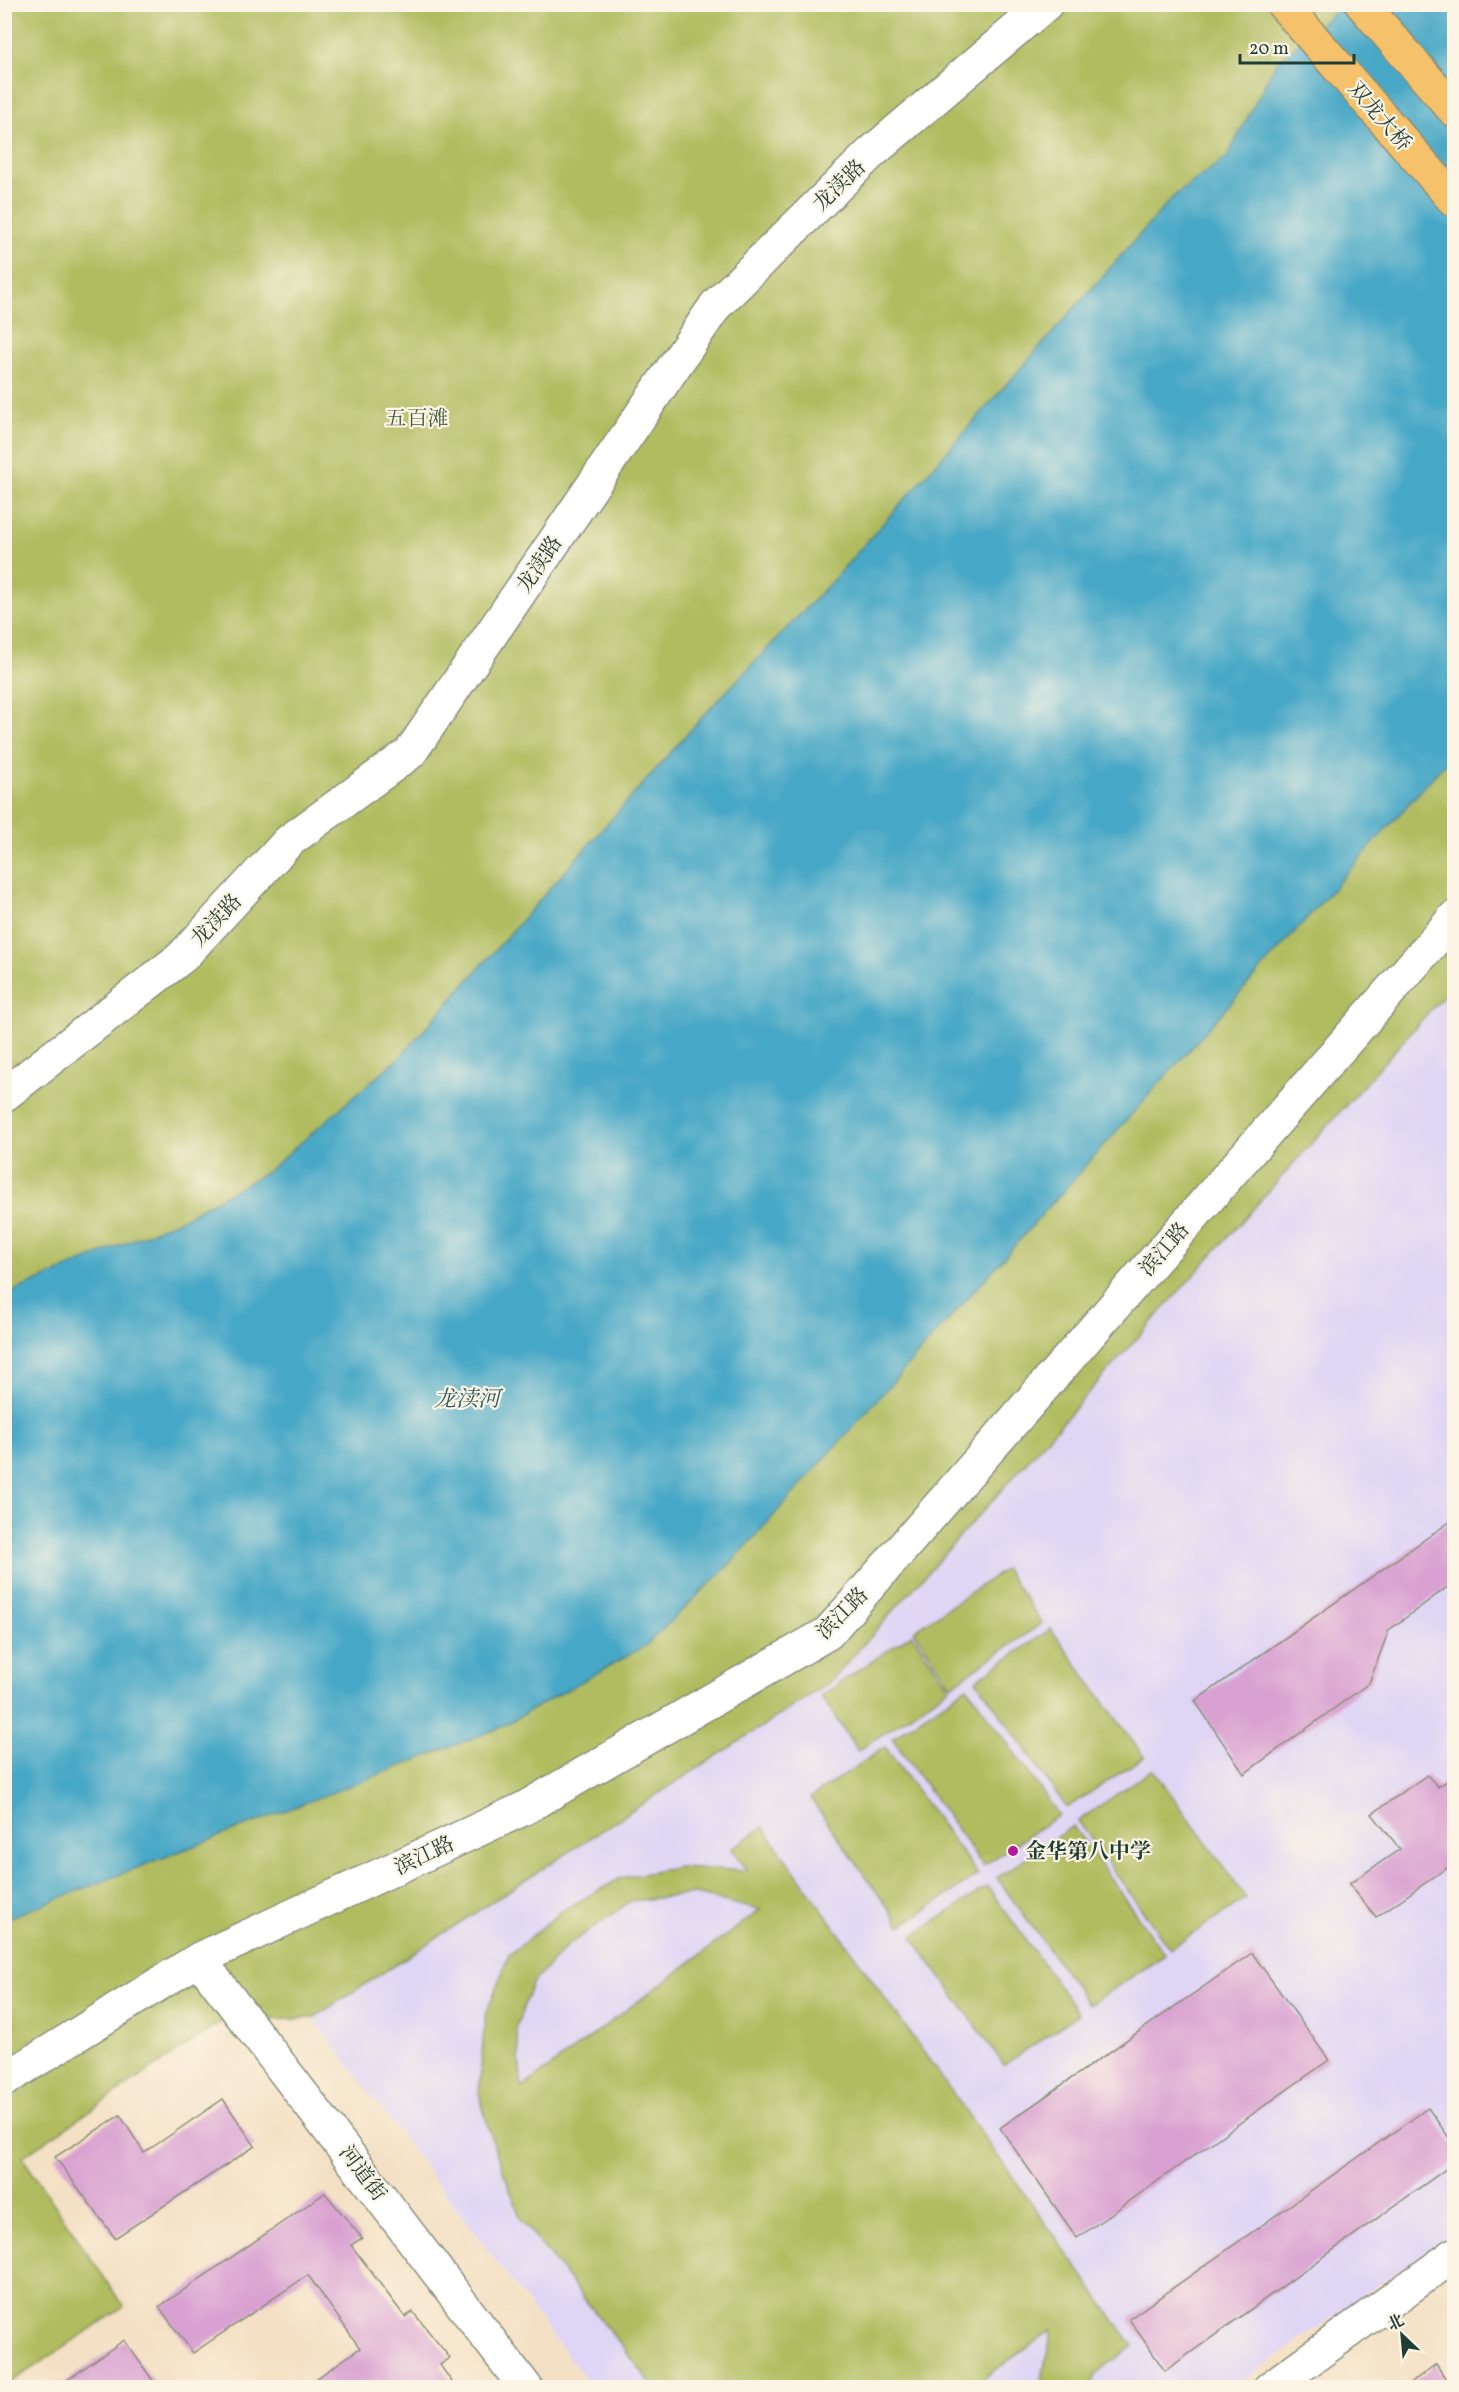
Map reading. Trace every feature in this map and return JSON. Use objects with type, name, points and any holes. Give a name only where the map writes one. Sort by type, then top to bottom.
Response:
[{"type":"main road","name":"双龙大桥","points":[[1283,4],[1455,200]]},
{"type":"main road","points":[[1362,4],[1455,110]]},
{"type":"street","name":"龙渎路","points":[[4,1095],[182,957],[289,841],[410,753],[716,304],[871,153],[1028,10]]},
{"type":"street","name":"滨江路","points":[[4,2080],[199,1959],[523,1809],[828,1633],[1455,918]]},
{"type":"street","name":"河道街","points":[[199,1959],[526,2388]]},
{"type":"street","points":[[1270,2388],[1455,2255]]},
{"type":"shaded area","name":"金华第八中学","points":[[1454,984],[1454,2232],[1233,2387],[591,2387],[313,2018],[829,1683]]},
{"type":"green space","name":"五百滩","points":[[5,5],[1343,5],[1276,63],[1227,157],[1174,196],[832,581],[704,715],[402,1055],[267,1172],[184,1218],[5,1295]]},
{"type":"green space","points":[[1454,753],[1454,984],[829,1683],[313,2018],[221,2022],[22,2157],[124,2307],[5,2386],[5,1919],[499,1728],[645,1646],[734,1560]]},
{"type":"green space","points":[[1005,1569],[1042,1623],[951,1686],[914,1631]]},
{"type":"green space","points":[[1051,1629],[1144,1757],[1067,1808],[976,1680]]},
{"type":"green space","points":[[912,1634],[949,1688],[858,1751],[821,1696]]},
{"type":"green space","points":[[967,1687],[1059,1815],[983,1866],[892,1738]]},
{"type":"green space","points":[[885,1747],[978,1875],[901,1926],[810,1798]]},
{"type":"green space","points":[[1153,1769],[1246,1898],[1170,1949],[1078,1821]]},
{"type":"green space","points":[[1073,1826],[1165,1955],[1089,2005],[997,1878]]},
{"type":"green space","points":[[763,1827],[1133,2346],[1096,2373],[1091,2387],[1040,2387],[1052,2330],[971,2387],[654,2387],[521,2219],[493,2144],[479,2093],[485,2017],[509,1955],[563,1910],[621,1878],[680,1867],[747,1871],[731,1849]],"holes":[[[695,1894],[760,1910],[522,2088],[516,2027],[532,1984],[567,1946],[631,1901]]]},
{"type":"green space","points":[[987,1886],[1079,2014],[1004,2065],[912,1937]]},
{"type":"water","name":"龙渎河","points":[[1343,5],[1454,5],[1454,753],[734,1560],[645,1646],[499,1728],[5,1919],[5,1295],[184,1218],[267,1172],[402,1055],[704,715],[832,581],[1174,196],[1227,157],[1276,63]]},
{"type":"building","points":[[1454,1519],[1454,1582],[1389,1630],[1369,1683],[1244,1774],[1195,1701]]},
{"type":"building","points":[[1427,1775],[1438,1787],[1454,1776],[1454,1863],[1376,1917],[1349,1884],[1400,1849],[1372,1814]]},
{"type":"building","points":[[1252,1953],[1329,2060],[1077,2238],[1000,2128]]},
{"type":"building","points":[[223,2099],[255,2146],[115,2238],[55,2157],[120,2115],[144,2153]]},
{"type":"building","points":[[1428,2108],[1454,2145],[1454,2163],[1165,2371],[1129,2319]]},
{"type":"building","points":[[325,2193],[362,2238],[351,2245],[405,2317],[413,2312],[450,2358],[440,2365],[456,2388],[303,2388],[360,2348],[308,2275],[193,2353],[159,2307]]},
{"type":"building","points":[[124,2340],[154,2382],[147,2388],[56,2388]]},
{"type":"building","points":[[1436,2364],[1452,2388],[1404,2388]]},
{"type":"place","name":"金华第八中学","points":[[1013,1851]]}]
